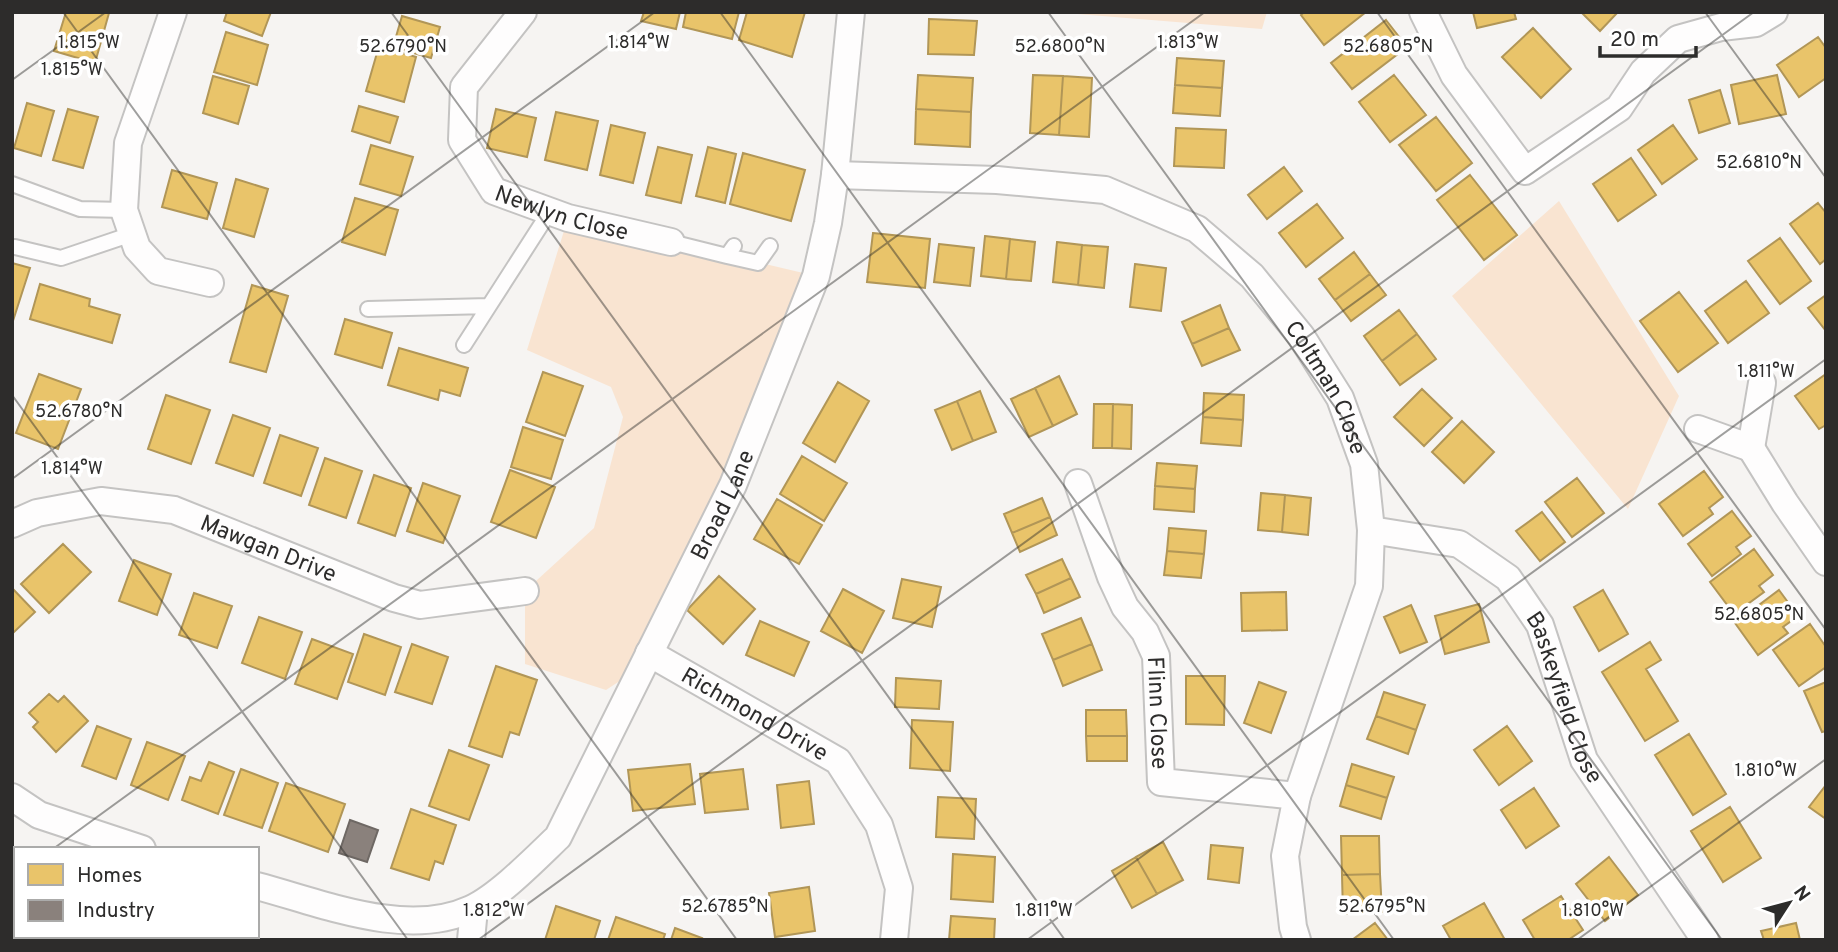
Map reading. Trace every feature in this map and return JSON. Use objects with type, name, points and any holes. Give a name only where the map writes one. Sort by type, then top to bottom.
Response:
[{"type":"street","points":[[173,12],[128,143],[128,222],[137,248],[158,271],[210,283]]},
{"type":"street","name":"Newlyn Close","points":[[523,12],[464,87],[462,140],[494,191],[568,218],[671,242]]},
{"type":"street","name":"Broad Lane","points":[[474,909],[516,877],[558,837],[733,485],[816,276],[835,175],[851,12]]},
{"type":"street","points":[[1423,12],[1454,75],[1525,171],[1619,108],[1643,72],[1678,39],[1721,27],[1756,23],[1774,12]]},
{"type":"street","name":"Coltman Close","points":[[835,175],[996,180],[1105,190],[1197,229],[1252,276],[1301,336],[1340,398],[1364,464],[1371,530],[1369,586],[1297,796],[1285,856],[1293,927],[1297,940]]},
{"type":"street","points":[[1751,448],[1762,383]]},
{"type":"street","points":[[1698,429],[1751,448],[1826,562]]},
{"type":"street","name":"Flinn Close","points":[[1078,483],[1111,577],[1125,607],[1145,632],[1156,656],[1161,782],[1297,796]]},
{"type":"street","name":"Mawgan Drive","points":[[12,524],[37,513],[101,501],[174,510],[394,598],[420,605],[526,591]]},
{"type":"street","name":"Baskeyfield Close","points":[[1371,530],[1459,544],[1508,578],[1540,625],[1584,760],[1705,940]]},
{"type":"street","name":"Richmond Drive","points":[[649,653],[838,761],[879,825],[895,875],[899,888],[894,940]]},
{"type":"street","points":[[12,797],[39,815],[136,847]]},
{"type":"street","points":[[259,887],[369,916],[411,922],[447,918],[474,909],[471,940]]},
{"type":"lane","points":[[12,184],[80,209],[128,222]]},
{"type":"lane","points":[[464,345],[550,211]]},
{"type":"lane","points":[[15,247],[61,258],[128,222]]},
{"type":"lane","points":[[671,242],[730,251],[758,263],[770,246]]},
{"type":"lane","points":[[368,309],[489,306]]},
{"type":"shaded area","points":[[1053,12],[1267,12],[1262,29]]},
{"type":"shaded area","points":[[1559,201],[1679,396],[1628,509],[1452,296]]},
{"type":"shaded area","points":[[568,218],[816,276],[641,667],[606,690],[525,664],[525,591],[594,528],[623,417],[611,387],[527,350]]},
{"type":"building: Homes","points":[[66,12],[109,13],[95,63],[54,51]]},
{"type":"building: Homes","points":[[227,12],[271,12],[262,36],[224,21]]},
{"type":"building: Homes","points":[[644,12],[680,12],[676,29],[641,21]]},
{"type":"building: Homes","points":[[686,12],[739,12],[732,39],[683,27]]},
{"type":"building: Homes","points":[[747,12],[805,12],[792,57],[739,40]]},
{"type":"building: Homes","points":[[1304,12],[1366,12],[1324,45],[1301,15]]},
{"type":"building: Homes","points":[[1473,12],[1514,12],[1516,19],[1477,28]]},
{"type":"building: Homes","points":[[1581,12],[1618,12],[1600,31]]},
{"type":"building: Homes","points":[[402,16],[440,27],[431,58],[393,47]]},
{"type":"building: Homes","points":[[929,19],[977,21],[974,55],[928,54]]},
{"type":"building: Homes","points":[[1386,20],[1407,47],[1352,89],[1331,63]]},
{"type":"building: Homes","points":[[1533,28],[1571,69],[1541,98],[1502,57]]},
{"type":"building: Homes","points":[[226,32],[268,45],[257,85],[214,72]]},
{"type":"building: Homes","points":[[1818,37],[1826,48],[1826,78],[1799,97],[1777,65]]},
{"type":"building: Homes","points":[[379,46],[416,57],[404,102],[366,91]]},
{"type":"building: Homes","points":[[1177,58],[1224,61],[1222,88],[1175,85]]},
{"type":"building: Homes","points":[[918,75],[973,78],[971,112],[916,109]]},
{"type":"building: Homes","points":[[1033,75],[1063,76],[1059,135],[1030,133]]},
{"type":"building: Homes","points":[[1394,75],[1426,115],[1390,142],[1359,102]]},
{"type":"building: Homes","points":[[1777,75],[1786,114],[1739,124],[1731,85]]},
{"type":"building: Homes","points":[[213,76],[249,86],[238,124],[203,113]]},
{"type":"building: Homes","points":[[1063,76],[1092,78],[1089,137],[1059,135]]},
{"type":"building: Homes","points":[[1175,85],[1222,88],[1220,116],[1173,113]]},
{"type":"building: Homes","points":[[1720,90],[1730,123],[1699,133],[1689,100]]},
{"type":"building: Homes","points":[[27,103],[54,111],[41,156],[14,148]]},
{"type":"building: Homes","points":[[359,106],[398,117],[390,143],[352,131]]},
{"type":"building: Homes","points":[[68,109],[98,117],[83,168],[53,160]]},
{"type":"building: Homes","points":[[496,109],[536,118],[527,157],[487,148]]},
{"type":"building: Homes","points":[[916,109],[971,112],[970,147],[915,144]]},
{"type":"building: Homes","points":[[556,112],[598,121],[587,170],[545,160]]},
{"type":"building: Homes","points":[[1436,117],[1472,163],[1436,191],[1399,145]]},
{"type":"building: Homes","points":[[611,125],[645,133],[633,183],[600,175]]},
{"type":"building: Homes","points":[[1673,125],[1697,159],[1662,184],[1638,150]]},
{"type":"building: Homes","points":[[1176,128],[1226,130],[1224,168],[1174,166]]},
{"type":"building: Homes","points":[[371,145],[413,157],[401,196],[360,184]]},
{"type":"building: Homes","points":[[658,147],[692,155],[681,203],[646,195]]},
{"type":"building: Homes","points":[[708,147],[736,154],[725,203],[696,196]]},
{"type":"building: Homes","points":[[743,153],[805,170],[791,221],[730,204]]},
{"type":"building: Homes","points":[[1631,158],[1656,195],[1618,221],[1593,184]]},
{"type":"building: Homes","points":[[1284,167],[1302,191],[1267,219],[1248,195]]},
{"type":"building: Homes","points":[[172,170],[217,183],[207,219],[162,207]]},
{"type":"building: Homes","points":[[1470,175],[1517,235],[1484,260],[1437,200]]},
{"type":"building: Homes","points":[[236,179],[268,189],[254,237],[223,228]]},
{"type":"building: Homes","points":[[355,198],[398,210],[385,255],[342,242]]},
{"type":"building: Homes","points":[[1818,203],[1826,213],[1826,259],[1820,264],[1790,224]]},
{"type":"building: Homes","points":[[1317,204],[1343,238],[1306,267],[1279,233]]},
{"type":"building: Homes","points":[[873,233],[930,239],[925,288],[867,282]]},
{"type":"building: Homes","points":[[985,236],[1010,239],[1006,279],[981,276]]},
{"type":"building: Homes","points":[[1780,238],[1811,281],[1780,304],[1748,261]]},
{"type":"building: Homes","points":[[1010,239],[1035,242],[1031,281],[1006,279]]},
{"type":"building: Homes","points":[[1057,242],[1082,245],[1078,285],[1053,282]]},
{"type":"building: Homes","points":[[939,244],[974,248],[970,286],[934,282]]},
{"type":"building: Homes","points":[[1082,245],[1108,247],[1104,288],[1078,285]]},
{"type":"building: Homes","points":[[1354,252],[1370,274],[1335,300],[1319,279]]},
{"type":"building: Homes","points":[[12,263],[30,268],[12,324]]},
{"type":"building: Homes","points":[[1135,264],[1166,268],[1161,311],[1130,307]]},
{"type":"building: Homes","points":[[1370,274],[1386,295],[1351,321],[1335,300]]},
{"type":"building: Homes","points":[[1746,281],[1769,313],[1728,343],[1705,311]]},
{"type":"building: Homes","points":[[40,284],[90,299],[89,306],[120,315],[112,343],[30,319]]},
{"type":"building: Homes","points":[[252,285],[288,296],[266,372],[230,362]]},
{"type":"building: Homes","points":[[1679,292],[1718,343],[1678,372],[1640,321]]},
{"type":"building: Homes","points":[[1826,295],[1826,331],[1808,308]]},
{"type":"building: Homes","points":[[1220,305],[1229,328],[1192,344],[1182,322]]},
{"type":"building: Homes","points":[[1399,310],[1417,334],[1382,361],[1364,336]]},
{"type":"building: Homes","points":[[345,319],[392,333],[382,368],[335,354]]},
{"type":"building: Homes","points":[[1229,328],[1240,350],[1202,366],[1192,344]]},
{"type":"building: Homes","points":[[1417,334],[1436,359],[1400,385],[1382,361]]},
{"type":"building: Homes","points":[[399,348],[468,368],[460,396],[440,390],[438,400],[388,385]]},
{"type":"building: Homes","points":[[543,372],[583,386],[565,436],[526,422]]},
{"type":"building: Homes","points":[[39,374],[81,389],[58,449],[16,433]]},
{"type":"building: Homes","points":[[1826,374],[1826,425],[1819,429],[1795,396]]},
{"type":"building: Homes","points":[[1059,376],[1077,414],[1053,426],[1035,388]]},
{"type":"building: Homes","points":[[838,382],[869,401],[835,462],[803,443]]},
{"type":"building: Homes","points":[[1035,388],[1053,426],[1029,437],[1011,399]]},
{"type":"building: Homes","points":[[1422,389],[1452,418],[1424,446],[1394,417]]},
{"type":"building: Homes","points":[[980,391],[996,432],[973,441],[957,401]]},
{"type":"building: Homes","points":[[1204,393],[1244,395],[1243,420],[1203,417]]},
{"type":"building: Homes","points":[[166,395],[210,410],[191,464],[148,449]]},
{"type":"building: Homes","points":[[957,401],[973,441],[952,450],[935,410]]},
{"type":"building: Homes","points":[[1094,404],[1113,404],[1112,448],[1093,448]]},
{"type":"building: Homes","points":[[1113,404],[1132,405],[1131,449],[1112,448]]},
{"type":"building: Homes","points":[[233,415],[270,428],[253,476],[216,463]]},
{"type":"building: Homes","points":[[1203,417],[1243,420],[1241,446],[1201,443]]},
{"type":"building: Homes","points":[[1462,421],[1494,452],[1464,483],[1432,452]]},
{"type":"building: Homes","points":[[523,427],[563,440],[551,479],[511,467]]},
{"type":"building: Homes","points":[[280,435],[318,448],[301,496],[264,483]]},
{"type":"building: Homes","points":[[802,456],[847,483],[824,521],[780,494]]},
{"type":"building: Homes","points":[[325,458],[362,471],[346,518],[309,505]]},
{"type":"building: Homes","points":[[1157,463],[1197,466],[1195,489],[1155,486]]},
{"type":"building: Homes","points":[[510,470],[555,487],[536,538],[491,522]]},
{"type":"building: Homes","points":[[1704,471],[1723,497],[1709,508],[1713,514],[1683,536],[1659,504]]},
{"type":"building: Homes","points":[[374,475],[411,488],[395,536],[358,523]]},
{"type":"building: Homes","points":[[1577,478],[1604,513],[1572,537],[1545,502]]},
{"type":"building: Homes","points":[[423,483],[460,496],[443,543],[407,531]]},
{"type":"building: Homes","points":[[1155,486],[1195,489],[1194,512],[1154,509]]},
{"type":"building: Homes","points":[[1261,493],[1285,495],[1282,532],[1258,530]]},
{"type":"building: Homes","points":[[1285,495],[1311,498],[1308,535],[1282,532]]},
{"type":"building: Homes","points":[[1042,498],[1050,517],[1012,533],[1004,514]]},
{"type":"building: Homes","points":[[777,499],[822,525],[799,564],[754,539]]},
{"type":"building: Homes","points":[[1732,511],[1751,536],[1736,547],[1741,554],[1712,576],[1688,544]]},
{"type":"building: Homes","points":[[1542,512],[1565,542],[1540,561],[1516,531]]},
{"type":"building: Homes","points":[[1050,517],[1057,535],[1020,552],[1012,533]]},
{"type":"building: Homes","points":[[1169,528],[1206,531],[1204,554],[1167,551]]},
{"type":"building: Homes","points":[[63,544],[91,572],[49,613],[21,584]]},
{"type":"building: Homes","points":[[1754,549],[1773,575],[1759,586],[1764,592],[1734,614],[1710,582]]},
{"type":"building: Homes","points":[[1167,551],[1204,554],[1201,578],[1164,575]]},
{"type":"building: Homes","points":[[1062,559],[1071,578],[1036,594],[1026,575]]},
{"type":"building: Homes","points":[[134,560],[171,574],[157,615],[119,601]]},
{"type":"building: Homes","points":[[719,576],[755,609],[723,644],[687,610]]},
{"type":"building: Homes","points":[[1071,578],[1080,597],[1044,613],[1036,594]]},
{"type":"building: Homes","points":[[902,579],[941,587],[932,627],[893,618]]},
{"type":"building: Homes","points":[[12,588],[35,612],[12,634]]},
{"type":"building: Homes","points":[[843,589],[884,611],[862,653],[821,631]]},
{"type":"building: Homes","points":[[1603,590],[1628,634],[1599,651],[1574,607]]},
{"type":"building: Homes","points":[[1779,590],[1798,616],[1783,627],[1788,633],[1758,655],[1735,623]]},
{"type":"building: Homes","points":[[1286,592],[1287,630],[1242,631],[1241,593]]},
{"type":"building: Homes","points":[[194,593],[232,606],[217,648],[179,635]]},
{"type":"building: Homes","points":[[1479,604],[1489,642],[1445,654],[1435,616]]},
{"type":"building: Homes","points":[[1411,605],[1427,642],[1400,653],[1384,617]]},
{"type":"building: Homes","points":[[259,617],[302,632],[285,679],[242,663]]},
{"type":"building: Homes","points":[[1081,618],[1092,644],[1053,660],[1042,634]]},
{"type":"building: Homes","points":[[760,621],[809,642],[794,676],[746,655]]},
{"type":"building: Homes","points":[[1810,624],[1826,647],[1826,667],[1799,686],[1773,650]]},
{"type":"building: Homes","points":[[364,634],[401,647],[385,695],[348,682]]},
{"type":"building: Homes","points":[[312,639],[353,654],[337,699],[295,684]]},
{"type":"building: Homes","points":[[1650,642],[1661,660],[1646,669],[1678,721],[1645,741],[1602,672]]},
{"type":"building: Homes","points":[[412,644],[448,657],[432,704],[395,692]]},
{"type":"building: Homes","points":[[1092,644],[1102,670],[1063,686],[1053,660]]},
{"type":"building: Homes","points":[[496,666],[537,680],[519,735],[510,732],[502,757],[469,746]]},
{"type":"building: Homes","points":[[1186,676],[1225,676],[1224,725],[1186,724]]},
{"type":"building: Homes","points":[[896,678],[941,681],[939,709],[895,707]]},
{"type":"building: Homes","points":[[1259,682],[1286,692],[1271,733],[1244,723]]},
{"type":"building: Homes","points":[[1826,682],[1826,731],[1822,732],[1804,691]]},
{"type":"building: Homes","points":[[1384,692],[1425,705],[1416,730],[1376,716]]},
{"type":"building: Homes","points":[[49,694],[58,702],[64,696],[88,721],[56,752],[33,727],[38,722],[29,713]]},
{"type":"building: Homes","points":[[1086,710],[1126,710],[1127,736],[1086,736]]},
{"type":"building: Homes","points":[[1376,716],[1416,730],[1408,754],[1367,739]]},
{"type":"building: Homes","points":[[912,720],[953,722],[950,771],[910,768]]},
{"type":"building: Homes","points":[[97,726],[131,739],[116,779],[82,766]]},
{"type":"building: Homes","points":[[1507,726],[1532,761],[1499,785],[1474,750]]},
{"type":"building: Homes","points":[[1689,734],[1726,794],[1693,815],[1655,755]]},
{"type":"building: Homes","points":[[1086,736],[1127,736],[1127,761],[1087,761]]},
{"type":"building: Homes","points":[[147,742],[185,756],[168,800],[131,785]]},
{"type":"building: Homes","points":[[449,750],[489,765],[469,820],[429,806]]},
{"type":"building: Homes","points":[[209,762],[234,772],[218,814],[182,800],[190,777],[201,781]]},
{"type":"building: Homes","points":[[690,764],[695,804],[633,811],[628,770]]},
{"type":"building: Homes","points":[[1352,764],[1394,777],[1387,798],[1346,785]]},
{"type":"building: Homes","points":[[241,769],[278,783],[262,828],[224,815]]},
{"type":"building: Homes","points":[[743,769],[748,809],[705,813],[700,774]]},
{"type":"building: Homes","points":[[809,781],[814,824],[781,828],[777,785]]},
{"type":"building: Homes","points":[[286,783],[345,804],[328,852],[269,831]]},
{"type":"building: Homes","points":[[1346,785],[1387,798],[1381,819],[1340,806]]},
{"type":"building: Homes","points":[[1826,785],[1826,819],[1809,807]]},
{"type":"building: Homes","points":[[1534,788],[1559,826],[1526,848],[1501,810]]},
{"type":"building: Homes","points":[[938,797],[976,799],[974,839],[936,837]]},
{"type":"building: Homes","points":[[1730,807],[1761,858],[1723,882],[1691,831]]},
{"type":"building: Homes","points":[[411,809],[456,825],[443,864],[435,861],[429,880],[391,868]]},
{"type":"building: Homes","points":[[1341,836],[1379,836],[1380,874],[1342,875]]},
{"type":"building: Homes","points":[[1163,842],[1183,880],[1157,894],[1136,857]]},
{"type":"building: Homes","points":[[1211,845],[1243,848],[1239,883],[1208,879]]},
{"type":"building: Homes","points":[[953,854],[995,857],[993,902],[951,899]]},
{"type":"building: Homes","points":[[1136,857],[1157,894],[1132,908],[1112,871]]},
{"type":"building: Homes","points":[[1609,857],[1638,895],[1605,921],[1576,884]]},
{"type":"building: Homes","points":[[1380,874],[1382,912],[1343,914],[1342,875]]},
{"type":"building: Homes","points":[[809,887],[815,931],[775,937],[769,893]]},
{"type":"building: Homes","points":[[1561,896],[1583,930],[1568,940],[1535,940],[1523,920]]},
{"type":"building: Homes","points":[[1484,903],[1505,940],[1451,940],[1443,926]]},
{"type":"building: Homes","points":[[556,906],[600,921],[594,940],[545,940]]},
{"type":"building: Homes","points":[[951,916],[995,919],[994,940],[949,940]]},
{"type":"building: Homes","points":[[616,917],[665,934],[663,940],[608,940]]},
{"type":"building: Homes","points":[[1375,923],[1388,940],[1352,940]]},
{"type":"building: Homes","points":[[1796,923],[1800,940],[1764,940],[1761,931]]},
{"type":"building: Homes","points":[[675,928],[702,938],[671,940]]},
{"type":"building: Homes","points":[[44,938],[82,938],[81,940]]},
{"type":"building: Homes","points":[[104,938],[138,938],[137,940]]},
{"type":"building: Homes","points":[[184,938],[189,940],[146,940]]},
{"type":"building: Industry","points":[[350,820],[378,830],[367,862],[339,853]]}]
